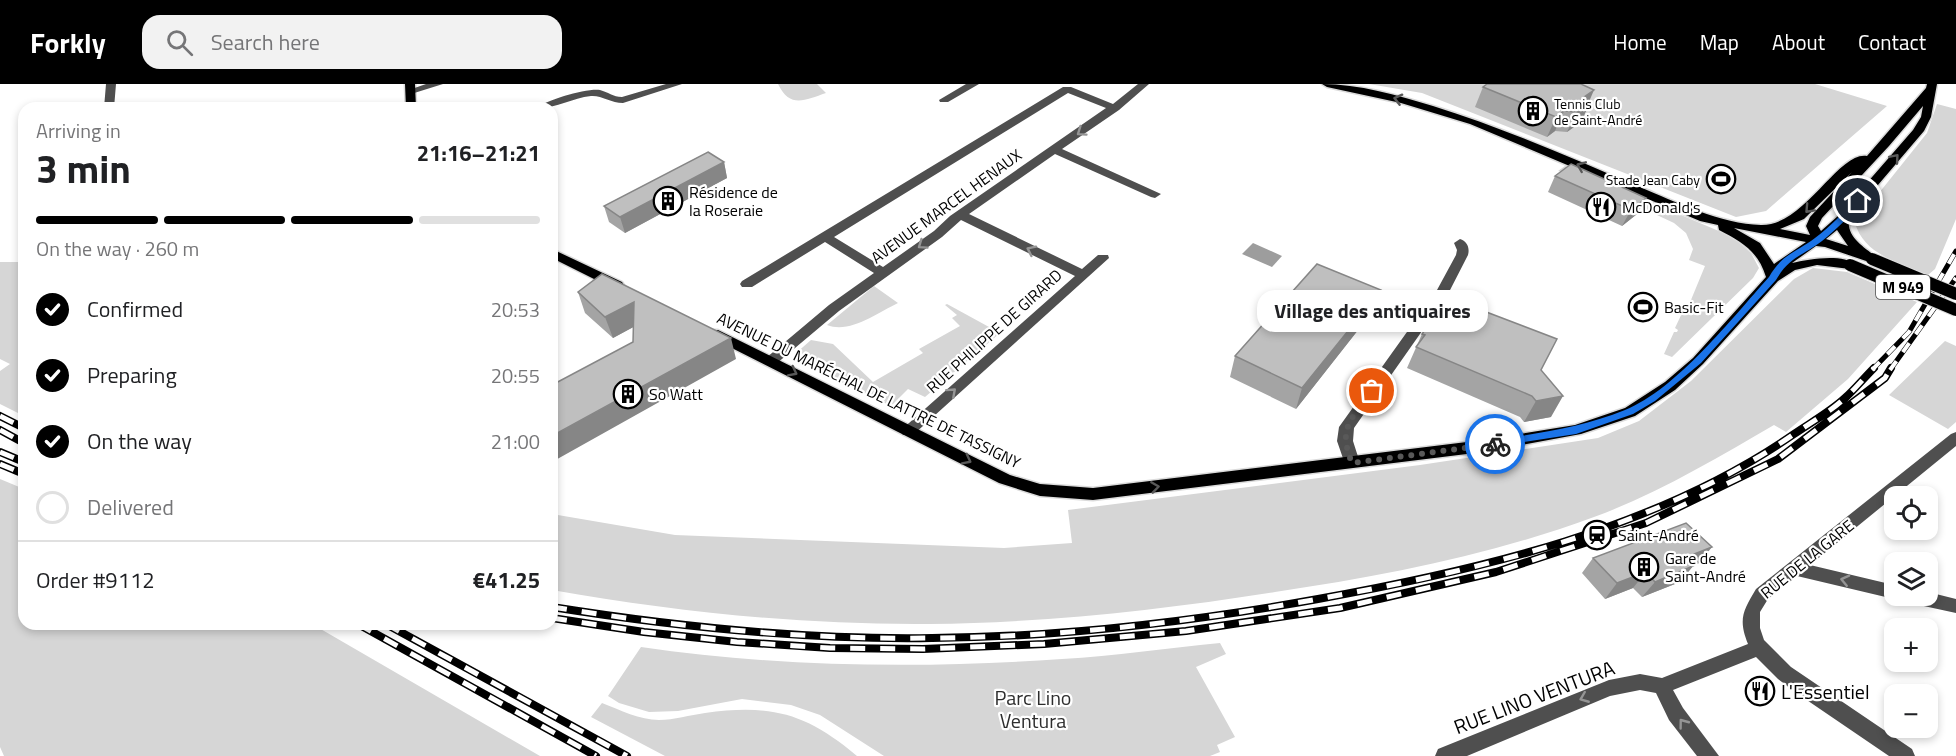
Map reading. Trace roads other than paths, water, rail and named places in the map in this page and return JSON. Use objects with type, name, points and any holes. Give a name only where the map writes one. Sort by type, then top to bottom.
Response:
[{"type":"main road","points":[[1327,84],[1392,97],[1474,122],[1709,220],[1758,247],[1767,260],[1773,278]]},
{"type":"main road","points":[[1818,240],[1812,226],[1816,217],[1885,144],[1931,87]]},
{"type":"main road","name":"AVENUE DU MARÉCHAL DE LATTRE DE TASSIGNY","points":[[695,324],[1005,479],[1040,490],[1081,495],[1123,492],[1539,438],[1576,430],[1630,412],[1670,386],[1698,361],[1773,278],[1781,263],[1818,240],[1843,218],[1918,131],[1926,117],[1931,87]]},
{"type":"main road","points":[[1754,228],[1785,225],[1801,218],[1838,178],[1885,144]]},
{"type":"main road","name":"M 949","points":[[1843,218],[1841,224],[1846,236],[1872,259],[1956,294]]},
{"type":"main road","points":[[1709,220],[1818,240],[1872,259]]},
{"type":"main road","name":"M 949","points":[[1818,240],[1827,250],[1850,265],[1956,310]]},
{"type":"main road","points":[[558,256],[629,291]]},
{"type":"main road","name":"AVENUE DU MARÉCHAL DE LATTRE DE TASSIGNY","points":[[1773,278],[1805,262],[1823,261],[1850,265]]},
{"type":"street","points":[[110,102],[111,84]]},
{"type":"street","points":[[410,88],[438,84]]},
{"type":"street","points":[[558,103],[588,93],[599,93],[613,100],[623,100],[677,84]]},
{"type":"street","points":[[944,100],[974,84]]},
{"type":"street","name":"AVENUE MARCEL HENAUX","points":[[771,362],[823,316],[938,234],[960,215],[1114,108],[1144,84]]},
{"type":"street","points":[[747,284],[1071,86],[1114,108]]},
{"type":"street","points":[[1054,150],[1155,195]]},
{"type":"street","points":[[960,215],[1083,275]]},
{"type":"street","points":[[824,236],[883,273]]},
{"type":"street","points":[[1352,463],[1345,441],[1347,427],[1443,291],[1462,255],[1463,250],[1460,243]]},
{"type":"street","name":"RUE PHILIPPE DE GIRARD","points":[[908,431],[1103,258]]},
{"type":"street","name":"RUE DE LA GARE","points":[[1905,756],[1769,660],[1759,648],[1750,627],[1750,612],[1762,594],[1956,438]]},
{"type":"street","points":[[1795,568],[1884,590]]},
{"type":"street","points":[[1938,602],[1956,606]]},
{"type":"street","points":[[1709,756],[1676,714],[1662,686],[1759,648]]},
{"type":"street","name":"RUE LINO VENTURA","points":[[1445,756],[1608,688],[1640,682],[1662,686]]},
{"type":"railway","points":[[1872,370],[1909,332],[1956,251]]},
{"type":"railway","points":[[1890,370],[1956,278]]},
{"type":"railway","points":[[558,608],[647,621],[741,631],[836,637],[932,638],[1029,635],[1126,627],[1222,615],[1318,599],[1504,559],[1626,520],[1685,496],[1741,467],[1833,408],[1849,395],[1874,368]]},
{"type":"railway","points":[[558,619],[644,632],[737,642],[830,648],[923,649],[1044,644],[1186,631],[1340,608],[1496,572],[1646,523],[1778,459],[1885,378],[1891,368]]},
{"type":"railway","points":[[0,416],[18,425]]},
{"type":"railway","points":[[0,430],[18,440]]},
{"type":"railway","points":[[0,452],[18,460]]},
{"type":"railway","points":[[0,464],[18,472]]},
{"type":"railway","points":[[369,630],[596,756]]},
{"type":"railway","points":[[397,630],[627,756]]},
{"type":"place","name":"Tennis Club de Saint-André","points":[[1533,111]]},
{"type":"place","name":"Stade Jean Caby","points":[[1721,179]]},
{"type":"place","name":"Résidence de la Roseraie","points":[[668,201]]},
{"type":"place","name":"McDonald's","points":[[1601,207]]},
{"type":"place","name":"Basic-Fit","points":[[1643,307]]},
{"type":"place","name":"Village des antiquaires","points":[[1372,391]]},
{"type":"place","name":"So Watt","points":[[628,394]]},
{"type":"place","name":"Saint-André","points":[[1597,535]]},
{"type":"place","name":"Gare de Saint-André","points":[[1644,567]]},
{"type":"place","name":"L'Essentiel","points":[[1760,691]]},
{"type":"park label","name":"Parc Lino Ventura","points":[[1033,708]]}]
